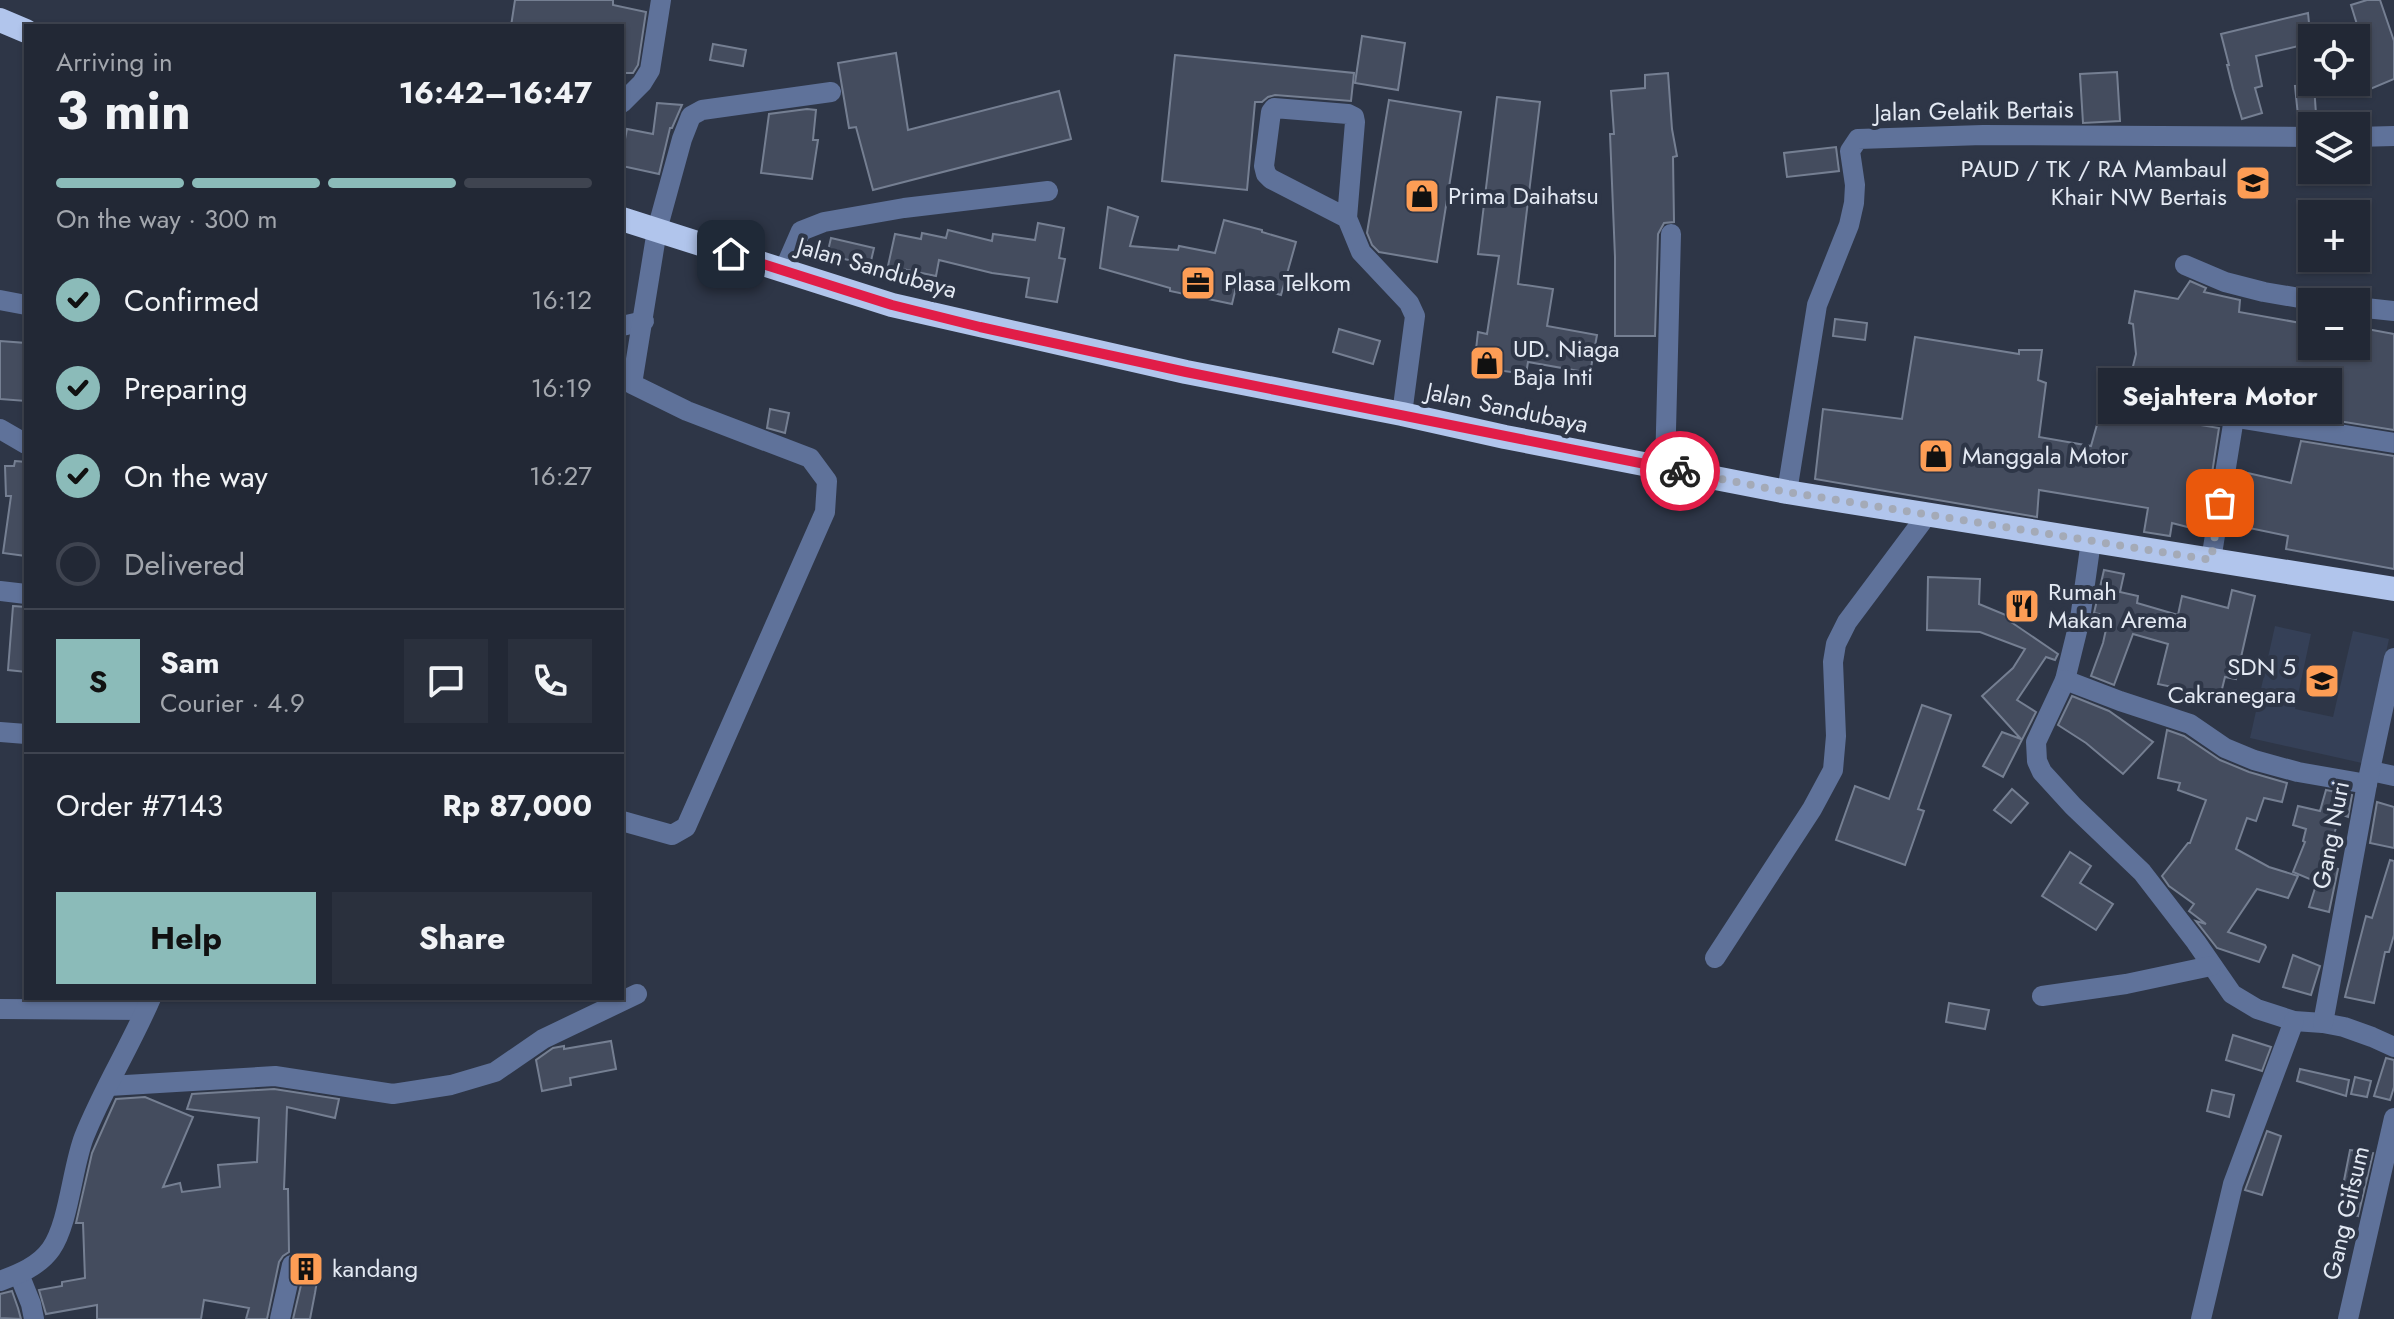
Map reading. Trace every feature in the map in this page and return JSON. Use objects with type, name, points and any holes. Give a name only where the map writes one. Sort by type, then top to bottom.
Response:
[{"type":"highway","points":[[0,20],[24,30]]},
{"type":"highway","name":"Jalan Sandubaya","points":[[624,220],[892,305],[1186,372],[1787,492],[2394,589]]},
{"type":"street","points":[[624,101],[650,70],[661,0]]},
{"type":"street","points":[[624,822],[672,835],[686,827],[825,512],[827,481],[810,458],[627,388],[645,316],[657,230],[682,139],[691,116],[702,110],[831,92]]},
{"type":"street","points":[[1347,218],[1266,174],[1264,166],[1274,108],[1354,117],[1347,218],[1361,252],[1409,303],[1415,316],[1402,414]]},
{"type":"street","name":"Jalan Gelatik Bertais","points":[[1787,492],[1817,305],[1852,214],[1855,185],[1850,151],[1858,139],[1983,135],[2298,137]]},
{"type":"street","points":[[2370,137],[2394,136]]},
{"type":"street","points":[[784,270],[801,231],[824,222],[904,208],[1048,191]]},
{"type":"street","points":[[1665,469],[1671,234]]},
{"type":"street","points":[[2185,265],[2225,282],[2298,298]]},
{"type":"street","points":[[0,300],[24,305]]},
{"type":"street","points":[[2370,308],[2394,311]]},
{"type":"street","points":[[624,325],[645,316]]},
{"type":"street","points":[[2106,397],[2394,443]]},
{"type":"street","points":[[2211,560],[2234,418]]},
{"type":"street","points":[[0,429],[24,443]]},
{"type":"street","points":[[1715,958],[1812,809],[1833,770],[1836,736],[1833,662],[1836,644],[1863,599],[1927,515]]},
{"type":"street","points":[[2091,541],[2080,619],[2065,680],[2035,748],[2042,772],[2142,872],[2232,994],[2244,1002],[2294,1021],[2323,1023],[2361,1032],[2394,1047]]},
{"type":"street","points":[[0,591],[24,594]]},
{"type":"street","name":"Gang Nuri","points":[[2323,1023],[2394,658]]},
{"type":"street","points":[[2065,680],[2190,724],[2225,748],[2254,760],[2298,772],[2369,778],[2394,776]]},
{"type":"street","points":[[0,732],[24,734]]},
{"type":"street","points":[[2042,996],[2126,984],[2211,966]]},
{"type":"street","points":[[109,1086],[275,1076],[407,1094],[495,1072],[543,1039],[637,994]]},
{"type":"street","points":[[0,1009],[148,1004],[83,1140],[56,1241],[45,1257],[9,1278],[31,1304],[34,1319]]},
{"type":"street","points":[[2201,1319],[2233,1184],[2294,1021]]},
{"type":"street","name":"Gang Gifsum","points":[[2348,1319],[2394,1118]]},
{"type":"street","points":[[280,1319],[292,1265]]},
{"type":"shaded area","points":[[2275,626],[2311,634],[2295,709],[2333,717],[2353,631],[2389,639],[2362,763],[2250,738]]},
{"type":"building","points":[[515,0],[613,0],[613,5],[646,12],[638,65],[633,73],[624,73],[624,24],[511,24]]},
{"type":"building","points":[[2380,0],[2394,41],[2394,79],[2370,89],[2370,24],[2357,24],[2351,5]]},
{"type":"building","points":[[2308,13],[2309,24],[2298,24],[2298,46],[2256,56],[2262,86],[2255,88],[2262,113],[2242,119],[2221,34]]},
{"type":"building","points":[[1362,36],[1405,43],[1398,90],[1355,83]]},
{"type":"building","points":[[713,44],[746,50],[743,66],[710,60]]},
{"type":"building","points":[[896,53],[908,130],[1059,91],[1071,139],[873,190],[856,127],[849,128],[838,63]]},
{"type":"building","points":[[1175,55],[1354,73],[1351,101],[1275,95],[1255,102],[1247,190],[1162,181]]},
{"type":"building","points":[[2117,72],[2120,121],[2083,123],[2080,74]]},
{"type":"building","points":[[1668,73],[1677,156],[1673,157],[1674,222],[1664,223],[1658,234],[1655,336],[1615,336],[1611,91],[1645,88],[1645,75]]},
{"type":"building","points":[[2295,86],[2298,86],[2298,96],[2315,96],[2316,112],[2298,112],[2298,116]]},
{"type":"building","points":[[1497,97],[1540,102],[1518,284],[1553,289],[1547,326],[1597,335],[1590,373],[1528,362],[1526,374],[1474,367],[1478,332],[1487,334],[1499,256],[1478,254]]},
{"type":"building","points":[[1389,100],[1461,112],[1437,262],[1379,252],[1367,233]]},
{"type":"building","points":[[657,103],[682,105],[670,128],[659,174],[624,166],[627,129],[653,134]]},
{"type":"building","points":[[816,110],[813,140],[818,140],[812,179],[761,173],[769,114]]},
{"type":"building","points":[[1836,147],[1839,171],[1787,177],[1784,153]]},
{"type":"building","points":[[1108,207],[1138,217],[1130,246],[1178,250],[1179,246],[1215,253],[1224,220],[1296,242],[1281,295],[1237,283],[1232,304],[1170,291],[1170,288],[1100,268]]},
{"type":"building","points":[[1038,223],[1064,228],[1059,258],[1065,259],[1057,302],[1026,297],[1029,278],[939,260],[936,276],[888,266],[895,234],[921,239],[922,233],[946,238],[948,230],[992,241],[993,234],[1035,240]]},
{"type":"building","points":[[831,238],[874,248],[870,265],[827,255]]},
{"type":"building","points":[[2190,281],[2206,288],[2204,292],[2240,300],[2239,312],[2298,323],[2298,360],[2370,360],[2370,330],[2394,334],[2394,430],[2128,387],[2136,354],[2133,324],[2129,323],[2135,291],[2178,299]]},
{"type":"building","points":[[1835,319],[1867,323],[1865,340],[1833,336]]},
{"type":"building","points":[[1339,329],[1380,341],[1373,364],[1333,352]]},
{"type":"building","points":[[1915,337],[2019,354],[2019,350],[2042,350],[2038,380],[2046,383],[2039,437],[2091,446],[2103,409],[2219,428],[2205,519],[2199,530],[2172,523],[2170,536],[2144,532],[2148,508],[2039,490],[2037,517],[1815,479],[1823,409],[1902,419]]},
{"type":"building","points":[[0,341],[24,343],[24,401],[0,399]]},
{"type":"building","points":[[770,409],[789,413],[785,433],[767,428]]},
{"type":"building","points":[[2301,441],[2394,456],[2394,569],[2286,549],[2288,536],[2230,524],[2239,471],[2291,483]]},
{"type":"building","points":[[15,461],[24,462],[24,556],[3,553],[11,496],[6,496],[5,466],[14,466]]},
{"type":"building","points":[[2104,570],[2124,574],[2120,592],[2138,596],[2137,603],[2178,615],[2182,596],[2228,608],[2232,590],[2255,596],[2236,679],[2225,677],[2220,697],[2158,684],[2168,644],[2133,634],[2114,685],[2091,676],[2109,616],[2094,613]]},
{"type":"building","points":[[1928,577],[1980,579],[1979,604],[2013,618],[2011,622],[2058,654],[2055,660],[2046,657],[2017,700],[2036,712],[2003,777],[1983,766],[2002,732],[2021,739],[1982,696],[2013,668],[2025,649],[1980,632],[1927,630]]},
{"type":"building","points":[[13,606],[24,607],[24,672],[8,670]]},
{"type":"building","points":[[2072,696],[2109,711],[2153,742],[2123,774],[2086,743],[2058,725]]},
{"type":"building","points":[[1922,705],[1951,715],[1918,809],[1924,811],[1905,865],[1836,840],[1855,786],[1889,799]]},
{"type":"building","points":[[2167,730],[2184,736],[2220,760],[2287,783],[2282,802],[2264,798],[2256,821],[2247,818],[2236,849],[2269,867],[2298,876],[2288,898],[2257,889],[2228,932],[2265,945],[2259,962],[2217,948],[2196,921],[2206,924],[2189,911],[2194,904],[2169,886],[2162,876],[2190,843],[2206,800],[2178,790],[2180,783],[2158,778]]},
{"type":"building","points":[[2012,789],[2028,803],[2011,823],[1994,810]]},
{"type":"building","points":[[2326,790],[2352,795],[2348,817],[2340,814],[2328,855],[2331,856],[2327,866],[2338,869],[2329,912],[2309,907],[2317,882],[2293,872],[2305,842],[2306,829],[2293,825],[2298,806],[2320,811]]},
{"type":"building","points":[[2377,802],[2394,807],[2394,848],[2370,843]]},
{"type":"building","points":[[2070,852],[2091,866],[2080,883],[2113,904],[2096,930],[2042,896]]},
{"type":"building","points":[[2390,860],[2394,861],[2394,935],[2389,952],[2385,952],[2374,1003],[2345,997],[2366,916],[2372,918]]},
{"type":"building","points":[[2293,955],[2320,966],[2311,995],[2283,987]]},
{"type":"building","points":[[1949,1003],[1989,1010],[1985,1029],[1946,1022]]},
{"type":"building","points":[[2233,1035],[2271,1047],[2262,1071],[2226,1060]]},
{"type":"building","points":[[611,1041],[616,1069],[570,1078],[571,1085],[542,1091],[536,1060],[553,1048]]},
{"type":"building","points":[[2386,1058],[2394,1060],[2394,1087],[2390,1100],[2374,1096]]},
{"type":"building","points":[[2300,1069],[2349,1080],[2346,1096],[2297,1081]]},
{"type":"building","points":[[2355,1077],[2371,1081],[2367,1097],[2351,1094]]},
{"type":"building","points":[[274,1089],[339,1099],[335,1118],[287,1107],[284,1189],[288,1189],[289,1252],[279,1262],[267,1319],[246,1319],[249,1308],[204,1300],[201,1319],[97,1319],[97,1305],[46,1314],[39,1290],[85,1278],[83,1223],[76,1223],[92,1153],[116,1099],[145,1097],[193,1117],[163,1187],[180,1183],[182,1192],[220,1187],[218,1165],[257,1162],[259,1118],[187,1109],[192,1094]]},
{"type":"building","points":[[2212,1090],[2234,1095],[2229,1117],[2207,1111]]},
{"type":"building","points":[[2267,1131],[2281,1136],[2262,1195],[2245,1190]]},
{"type":"building","points":[[2350,1150],[2373,1153],[2358,1216],[2338,1211]]},
{"type":"building","points":[[304,1261],[320,1263],[315,1293],[310,1319],[293,1319],[305,1268]]},
{"type":"building","points":[[12,1291],[21,1319],[0,1318],[0,1294]]},
{"type":"way so far","points":[[1680,471],[1787,492],[2211,560],[2220,503]]},
{"type":"place","name":"PAUD / TK / RA Mambaul Khair NW Bertais","points":[[2253,183]]},
{"type":"place","name":"Prima Daihatsu","points":[[1422,196]]},
{"type":"place","name":"Plasa Telkom","points":[[1198,283]]},
{"type":"place","name":"UD. Niaga Baja Inti","points":[[1487,363]]},
{"type":"place","name":"Manggala Motor","points":[[1936,456]]},
{"type":"place","name":"Sejahtera Motor","points":[[2220,503]]},
{"type":"place","name":"Rumah Makan Arema","points":[[2022,606]]},
{"type":"place","name":"SDN 5 Cakranegara","points":[[2322,681]]},
{"type":"place","name":"kandang","points":[[306,1269]]},
{"type":"route","points":[[731,254],[892,305],[980,327],[1186,372],[1680,471]]}]
